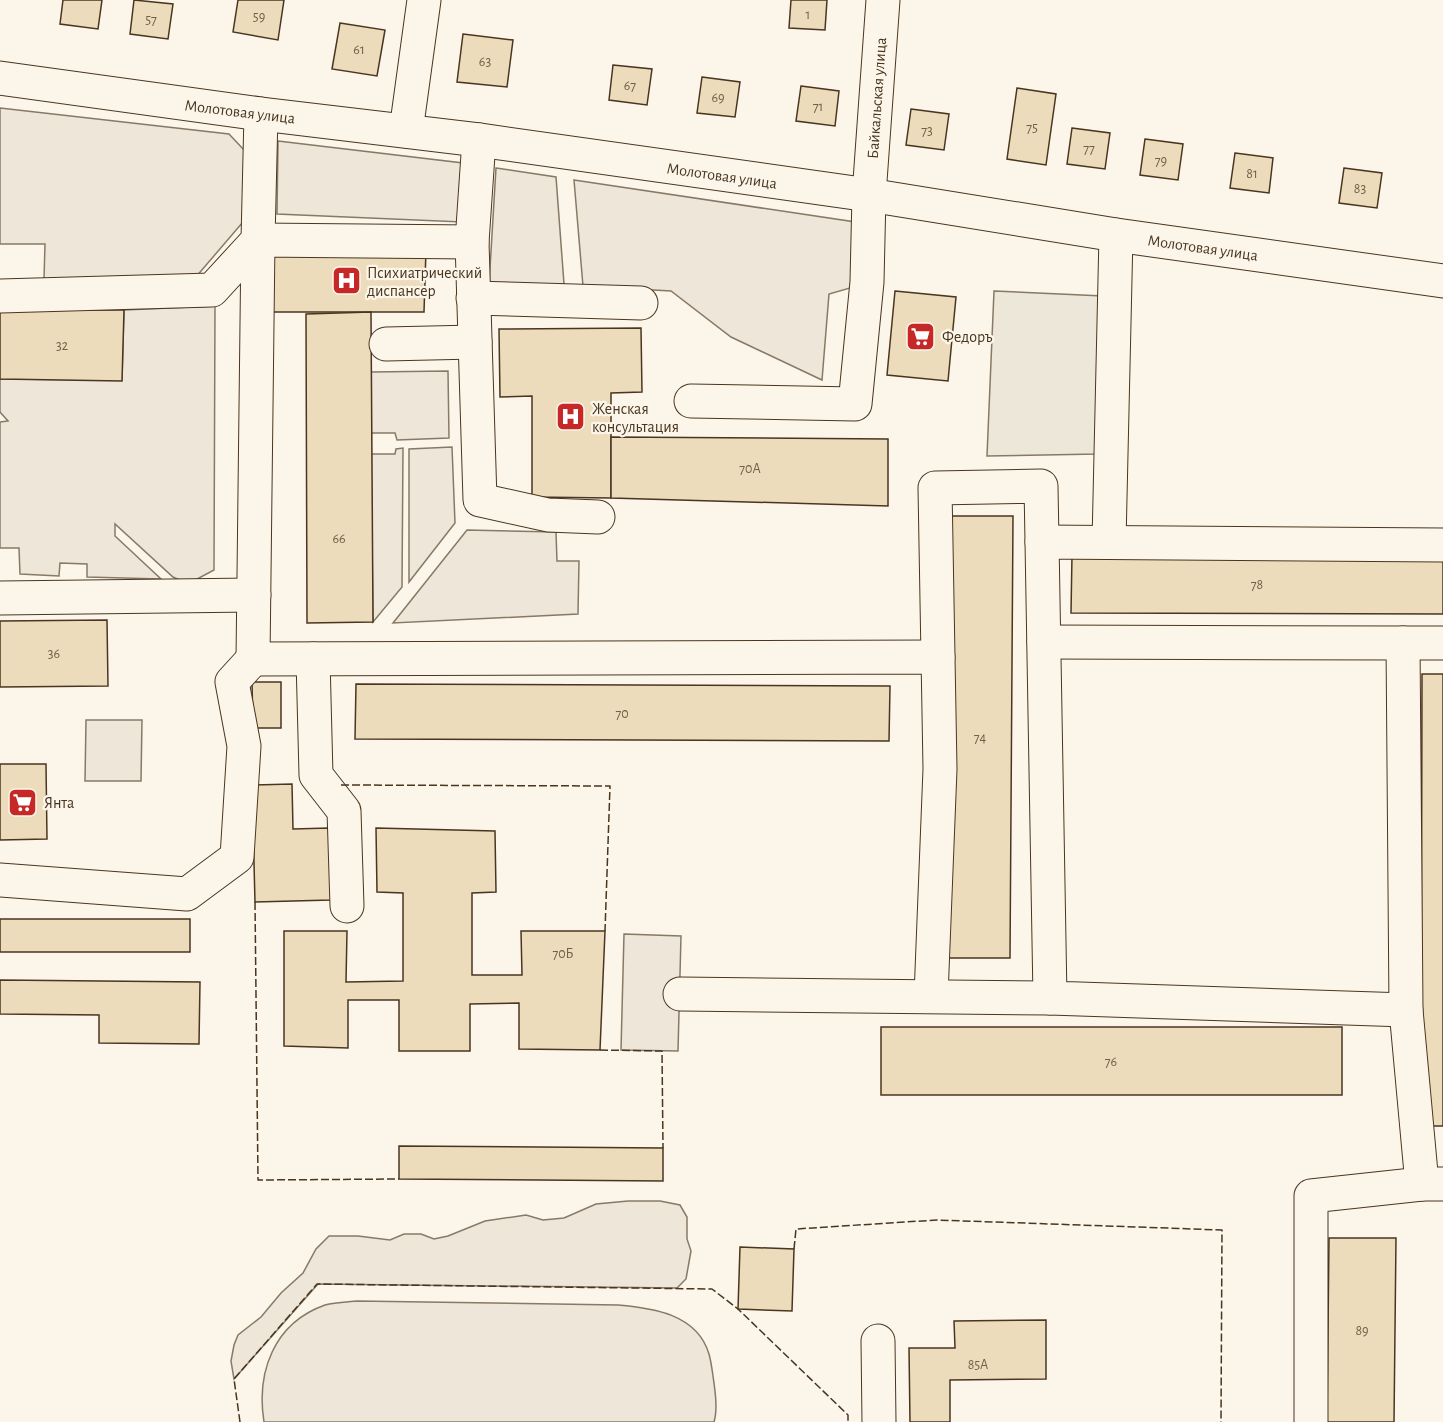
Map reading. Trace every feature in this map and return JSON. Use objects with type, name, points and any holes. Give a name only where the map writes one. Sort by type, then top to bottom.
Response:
[{"type":"street","points":[[406,131],[424,0]]},
{"type":"street","name":"Байкальская улица","points":[[691,401],[855,404],[867,282],[869,195],[884,0]]},
{"type":"street","name":"Молотовая улица","points":[[0,78],[261,114],[479,140],[869,195],[1116,235],[1443,281]]},
{"type":"street","points":[[0,880],[188,894],[237,857],[244,746],[232,682],[253,659],[261,114]]},
{"type":"street","points":[[479,140],[472,242],[480,500],[548,515],[598,517]]},
{"type":"street","points":[[1109,542],[1116,235]]},
{"type":"street","points":[[0,296],[212,290],[258,240],[472,242]]},
{"type":"street","points":[[473,298],[641,303]]},
{"type":"street","points":[[386,344],[475,342]]},
{"type":"street","points":[[931,996],[940,769],[935,488],[1041,486],[1050,998]]},
{"type":"street","points":[[1042,542],[1443,544]]},
{"type":"street","points":[[0,598],[254,595]]},
{"type":"street","points":[[1044,642],[1443,643]]},
{"type":"street","points":[[1311,1422],[1311,1196],[1432,1184],[1406,1010],[1403,643]]},
{"type":"street","points":[[253,659],[938,657]]},
{"type":"street","points":[[313,659],[316,775],[344,810],[347,906]]},
{"type":"street","points":[[680,994],[1050,998],[1406,1010]]},
{"type":"street","points":[[878,1341],[879,1422]]},
{"type":"shaded area","points":[[0,108],[229,134],[245,151],[243,222],[195,278],[44,279],[45,244],[0,244]]},
{"type":"shaded area","points":[[278,141],[463,163],[462,222],[277,214]]},
{"type":"shaded area","points":[[496,168],[556,177],[564,284],[489,285]]},
{"type":"shaded area","points":[[574,180],[862,223],[857,286],[829,294],[822,380],[731,337],[671,291],[583,286]]},
{"type":"shaded area","points":[[994,291],[1103,296],[1098,454],[987,456]]},
{"type":"shaded area","points":[[215,306],[214,570],[188,584],[173,577],[115,524],[115,536],[161,579],[87,577],[87,564],[60,563],[59,576],[20,574],[19,548],[0,548],[0,422],[8,421],[0,412],[0,379],[122,380],[124,310]]},
{"type":"shaded area","points":[[448,371],[449,438],[397,440],[395,433],[371,433],[371,372]]},
{"type":"shaded area","points":[[452,447],[455,523],[409,582],[409,449]]},
{"type":"shaded area","points":[[403,448],[402,587],[373,622],[371,454],[395,454],[396,449]]},
{"type":"shaded area","points":[[467,530],[556,532],[557,561],[579,561],[578,614],[393,623]]},
{"type":"shaded area","points":[[86,720],[142,720],[141,781],[85,781]]},
{"type":"shaded area","points":[[624,934],[681,936],[678,1051],[621,1050]]},
{"type":"shaded area","points":[[660,1201],[680,1205],[687,1217],[687,1239],[691,1251],[686,1279],[677,1288],[318,1284],[234,1379],[231,1361],[238,1335],[261,1317],[281,1293],[303,1273],[316,1249],[329,1236],[358,1236],[390,1240],[404,1234],[421,1234],[434,1239],[448,1236],[485,1221],[526,1215],[543,1220],[564,1218],[596,1204]]},
{"type":"shaded area","points":[[357,1301],[618,1305],[659,1311],[684,1322],[695,1330],[703,1341],[712,1368],[716,1399],[714,1422],[264,1422],[262,1403],[266,1368],[281,1337],[307,1313],[329,1304]]},
{"type":"building","points":[[63,0],[102,0],[98,29],[60,24]]},
{"type":"building","points":[[134,0],[173,4],[168,39],[130,34]]},
{"type":"building","points":[[238,0],[284,0],[278,40],[233,32]]},
{"type":"building","points":[[791,0],[827,0],[825,30],[789,28]]},
{"type":"building","points":[[340,23],[385,30],[377,76],[332,69]]},
{"type":"building","points":[[463,34],[513,40],[507,87],[457,82]]},
{"type":"building","points":[[613,65],[652,69],[647,105],[609,100]]},
{"type":"building","points":[[702,77],[740,82],[735,117],[697,113]]},
{"type":"building","points":[[801,86],[839,91],[835,126],[796,121]]},
{"type":"building","points":[[1017,88],[1056,94],[1046,165],[1007,159]]},
{"type":"building","points":[[911,109],[949,114],[944,150],[906,145]]},
{"type":"building","points":[[1072,128],[1110,133],[1105,169],[1067,164]]},
{"type":"building","points":[[1145,139],[1183,144],[1178,180],[1140,175]]},
{"type":"building","points":[[1235,153],[1273,158],[1269,193],[1230,188]]},
{"type":"building","points":[[1344,168],[1382,173],[1377,208],[1339,203]]},
{"type":"building","name":"Психиатрический диспансер","points":[[268,249],[426,250],[424,312],[268,312]]},
{"type":"building","name":"Федоръ","points":[[895,291],[956,297],[948,381],[887,375]]},
{"type":"building","points":[[0,310],[124,310],[122,381],[0,379]]},
{"type":"building","points":[[371,312],[373,622],[307,623],[306,314]]},
{"type":"building","name":"Женская консультация","points":[[641,328],[642,392],[611,393],[611,498],[532,497],[532,396],[500,397],[499,329]]},
{"type":"building","points":[[611,437],[888,439],[888,506],[611,498]]},
{"type":"building","points":[[950,516],[1013,516],[1010,958],[947,958]]},
{"type":"building","points":[[1072,555],[1443,555],[1443,614],[1071,613]]},
{"type":"building","points":[[107,620],[108,686],[0,687],[0,621]]},
{"type":"building","points":[[1422,674],[1443,674],[1443,1126],[1421,1126]]},
{"type":"building","points":[[252,682],[281,682],[281,728],[253,728]]},
{"type":"building","points":[[356,684],[890,686],[889,741],[355,739]]},
{"type":"building","name":"Янта","points":[[0,764],[46,764],[47,839],[0,840]]},
{"type":"building","points":[[292,784],[293,829],[329,828],[331,900],[255,902],[252,785]]},
{"type":"building","points":[[376,828],[495,831],[496,892],[472,893],[472,975],[522,975],[521,931],[605,931],[600,1050],[519,1049],[519,1003],[470,1004],[470,1051],[399,1051],[399,1000],[348,1000],[348,1048],[284,1046],[284,931],[347,931],[346,982],[403,981],[403,893],[377,892]]},
{"type":"building","points":[[0,919],[190,919],[190,952],[0,952]]},
{"type":"building","points":[[0,980],[200,982],[199,1044],[99,1043],[99,1015],[0,1014]]},
{"type":"building","points":[[881,1027],[1342,1027],[1342,1095],[881,1095]]},
{"type":"building","points":[[399,1146],[663,1148],[663,1181],[399,1179]]},
{"type":"building","points":[[1329,1238],[1396,1238],[1394,1422],[1327,1422]]},
{"type":"building","points":[[740,1247],[794,1249],[792,1311],[738,1309]]},
{"type":"building","points":[[1046,1320],[1046,1379],[950,1380],[950,1422],[910,1422],[909,1348],[955,1348],[954,1321]]},
{"type":"fence","points":[[341,785],[610,786],[605,931]]},
{"type":"fence","points":[[255,902],[258,1180],[399,1179]]},
{"type":"fence","points":[[600,1050],[662,1051],[663,1148]]},
{"type":"fence","points":[[794,1249],[796,1229],[937,1220],[1222,1230],[1221,1422]]},
{"type":"fence","points":[[240,1422],[234,1379],[317,1284],[712,1289],[738,1309],[848,1415],[848,1422]]},
{"type":"place","name":"Психиатрический диспансер","points":[[346,281]]},
{"type":"place","name":"Федоръ","points":[[921,336]]},
{"type":"place","name":"Женская консультация","points":[[571,417]]},
{"type":"place","name":"Янта","points":[[23,802]]}]
